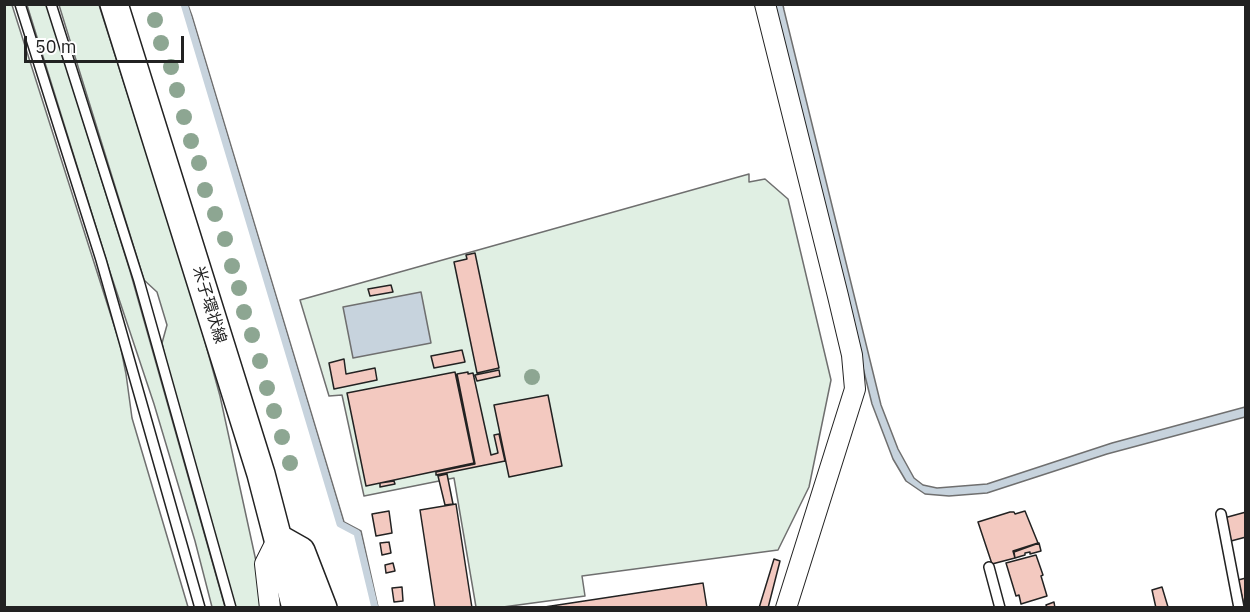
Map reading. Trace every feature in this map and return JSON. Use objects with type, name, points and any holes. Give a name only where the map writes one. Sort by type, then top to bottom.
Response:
[{"type":"main road","name":"米子環状線","points":[[114,4],[261,474],[296,608]]},
{"type":"main road","points":[[278,538],[301,551],[323,608]]},
{"type":"street","points":[[765,4],[852,354],[855,389],[786,608]]},
{"type":"street","points":[[270,608],[265,564],[278,538]]},
{"type":"lane","points":[[20,4],[105,272],[200,608]]},
{"type":"lane","points":[[51,4],[139,281],[231,608]]},
{"type":"lane","points":[[1221,514],[1239,608]]},
{"type":"lane","points":[[989,567],[1000,608]]},
{"type":"green space","points":[[4,5],[12,5],[120,344],[132,418],[188,607],[5,607]]},
{"type":"green space","points":[[27,5],[47,5],[130,271],[225,607],[212,607],[154,404],[110,272]]},
{"type":"green space","points":[[59,5],[99,5],[194,302],[220,396],[266,607],[235,607],[165,357],[162,343],[167,325],[157,292],[144,280]]},
{"type":"green space","points":[[749,174],[749,182],[765,179],[788,199],[831,380],[809,487],[778,550],[582,576],[585,596],[503,607],[476,607],[454,478],[364,496],[342,395],[329,396],[300,300]]},
{"type":"shaded area","points":[[186,5],[192,16],[344,522],[361,531],[378,607],[376,607],[358,532],[342,523]]},
{"type":"shaded area","points":[[773,5],[783,5],[881,405],[898,449],[914,478],[923,485],[937,488],[987,484],[1112,443],[1245,407],[1245,417],[1107,454],[987,493],[949,496],[925,494],[906,481],[893,459],[872,404]]},
{"type":"shaded area","points":[[421,292],[431,343],[353,358],[343,307]]},
{"type":"building","points":[[475,253],[499,368],[477,373],[454,262],[467,259],[466,255]]},
{"type":"building","points":[[391,285],[393,292],[370,296],[368,289]]},
{"type":"building","points":[[462,350],[465,362],[434,368],[431,356]]},
{"type":"building","points":[[344,359],[346,374],[375,368],[377,380],[334,389],[329,363]]},
{"type":"building","points":[[499,370],[500,376],[477,381],[475,375]]},
{"type":"building","points":[[455,372],[474,463],[366,486],[347,393]]},
{"type":"building","points":[[468,372],[468,374],[473,373],[491,455],[498,453],[494,435],[499,434],[505,461],[436,475],[436,472],[475,464],[457,374]]},
{"type":"building","points":[[548,395],[562,466],[509,477],[494,405]]},
{"type":"building","points":[[447,474],[453,504],[445,505],[438,476]]},
{"type":"building","points":[[394,481],[395,484],[380,487],[380,483]]},
{"type":"building","points":[[456,504],[472,608],[435,608],[420,510]]},
{"type":"building","points":[[389,511],[392,533],[376,536],[372,514]]},
{"type":"building","points":[[1025,511],[1038,543],[1013,551],[1015,558],[992,564],[978,522],[1010,512],[1015,514]]},
{"type":"building","points":[[1246,512],[1246,537],[1231,541],[1224,518]]},
{"type":"building","points":[[389,542],[391,553],[382,555],[380,543]]},
{"type":"building","points":[[1039,543],[1041,551],[1025,553],[1015,558],[1014,552]]},
{"type":"building","points":[[1036,555],[1047,596],[1021,604],[1019,595],[1016,596],[1006,563]]},
{"type":"building","points":[[774,559],[780,561],[768,608],[759,608]]},
{"type":"building","points":[[393,563],[395,571],[386,573],[385,565]]},
{"type":"building","points":[[1246,578],[1246,605],[1244,605],[1238,580]]},
{"type":"building","points":[[703,583],[707,608],[538,608]]},
{"type":"building","points":[[402,587],[403,601],[394,602],[392,588]]},
{"type":"building","points":[[1162,587],[1168,607],[1156,608],[1152,590]]},
{"type":"building","points":[[1054,602],[1055,608],[1047,608],[1046,605]]},
{"type":"waterway","points":[[184,4],[340,524],[357,533],[375,608]]}]
